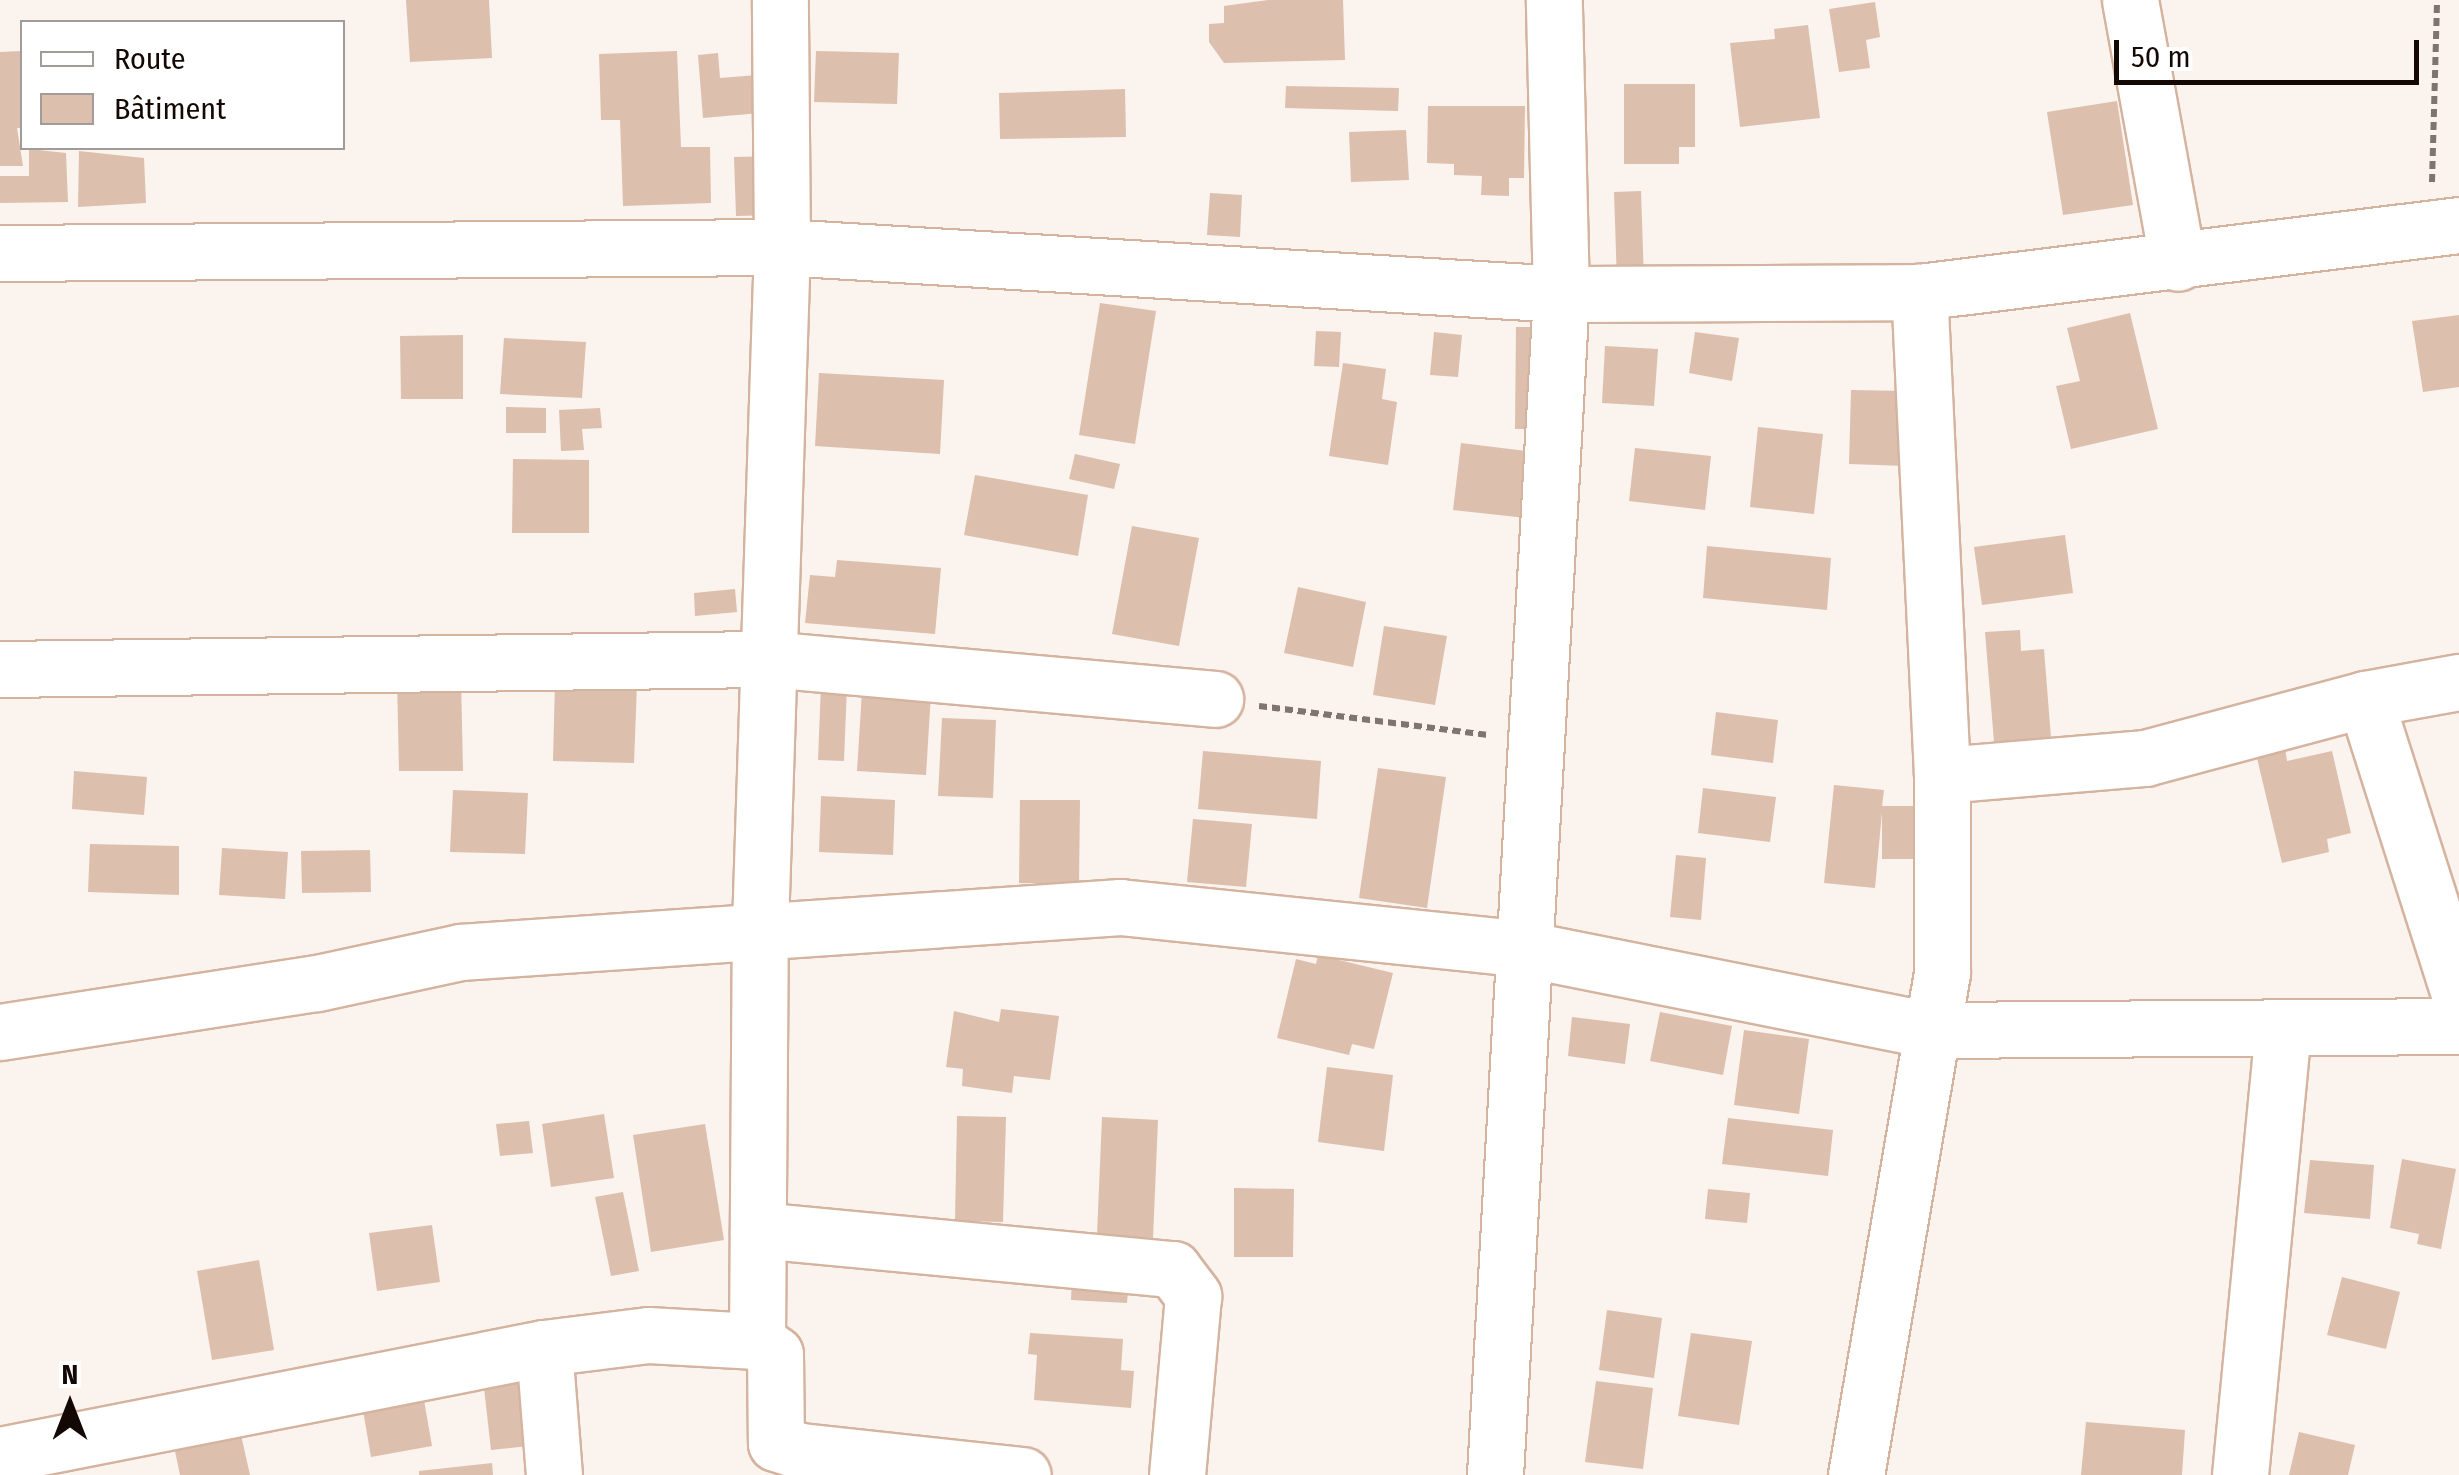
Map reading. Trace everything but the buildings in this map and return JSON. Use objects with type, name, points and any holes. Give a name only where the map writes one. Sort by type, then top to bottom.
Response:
[{"type":"street","points":[[758,1341],[760,926],[782,246],[780,0]]},
{"type":"street","points":[[1495,1475],[1560,294],[1554,0]]},
{"type":"street","points":[[2130,0],[2178,264]]},
{"type":"street","points":[[0,253],[782,246],[1560,294],[1918,292],[2178,264],[2445,226]]},
{"type":"street","points":[[1856,1475],[1942,973],[1942,775],[1918,292]]},
{"type":"street","points":[[0,670],[768,660],[1215,699]]},
{"type":"street","points":[[1942,775],[2145,758],[2365,699],[2459,682]]},
{"type":"street","points":[[2365,699],[2459,993]]},
{"type":"street","points":[[0,1032],[317,982],[460,952],[760,926],[1120,907],[1525,949],[1932,1030],[2282,1032],[2459,1026]]},
{"type":"street","points":[[2240,1475],[2282,1032]]},
{"type":"street","points":[[758,1230],[1173,1269],[1193,1296],[1177,1475]]},
{"type":"street","points":[[0,1455],[544,1348],[648,1335],[758,1341],[775,1354],[776,1443],[801,1452],[1023,1475]]},
{"type":"street","points":[[544,1348],[554,1475]]},
{"type":"path","points":[[2438,0],[2445,226]]},
{"type":"path","points":[[1215,699],[1536,740]]}]
